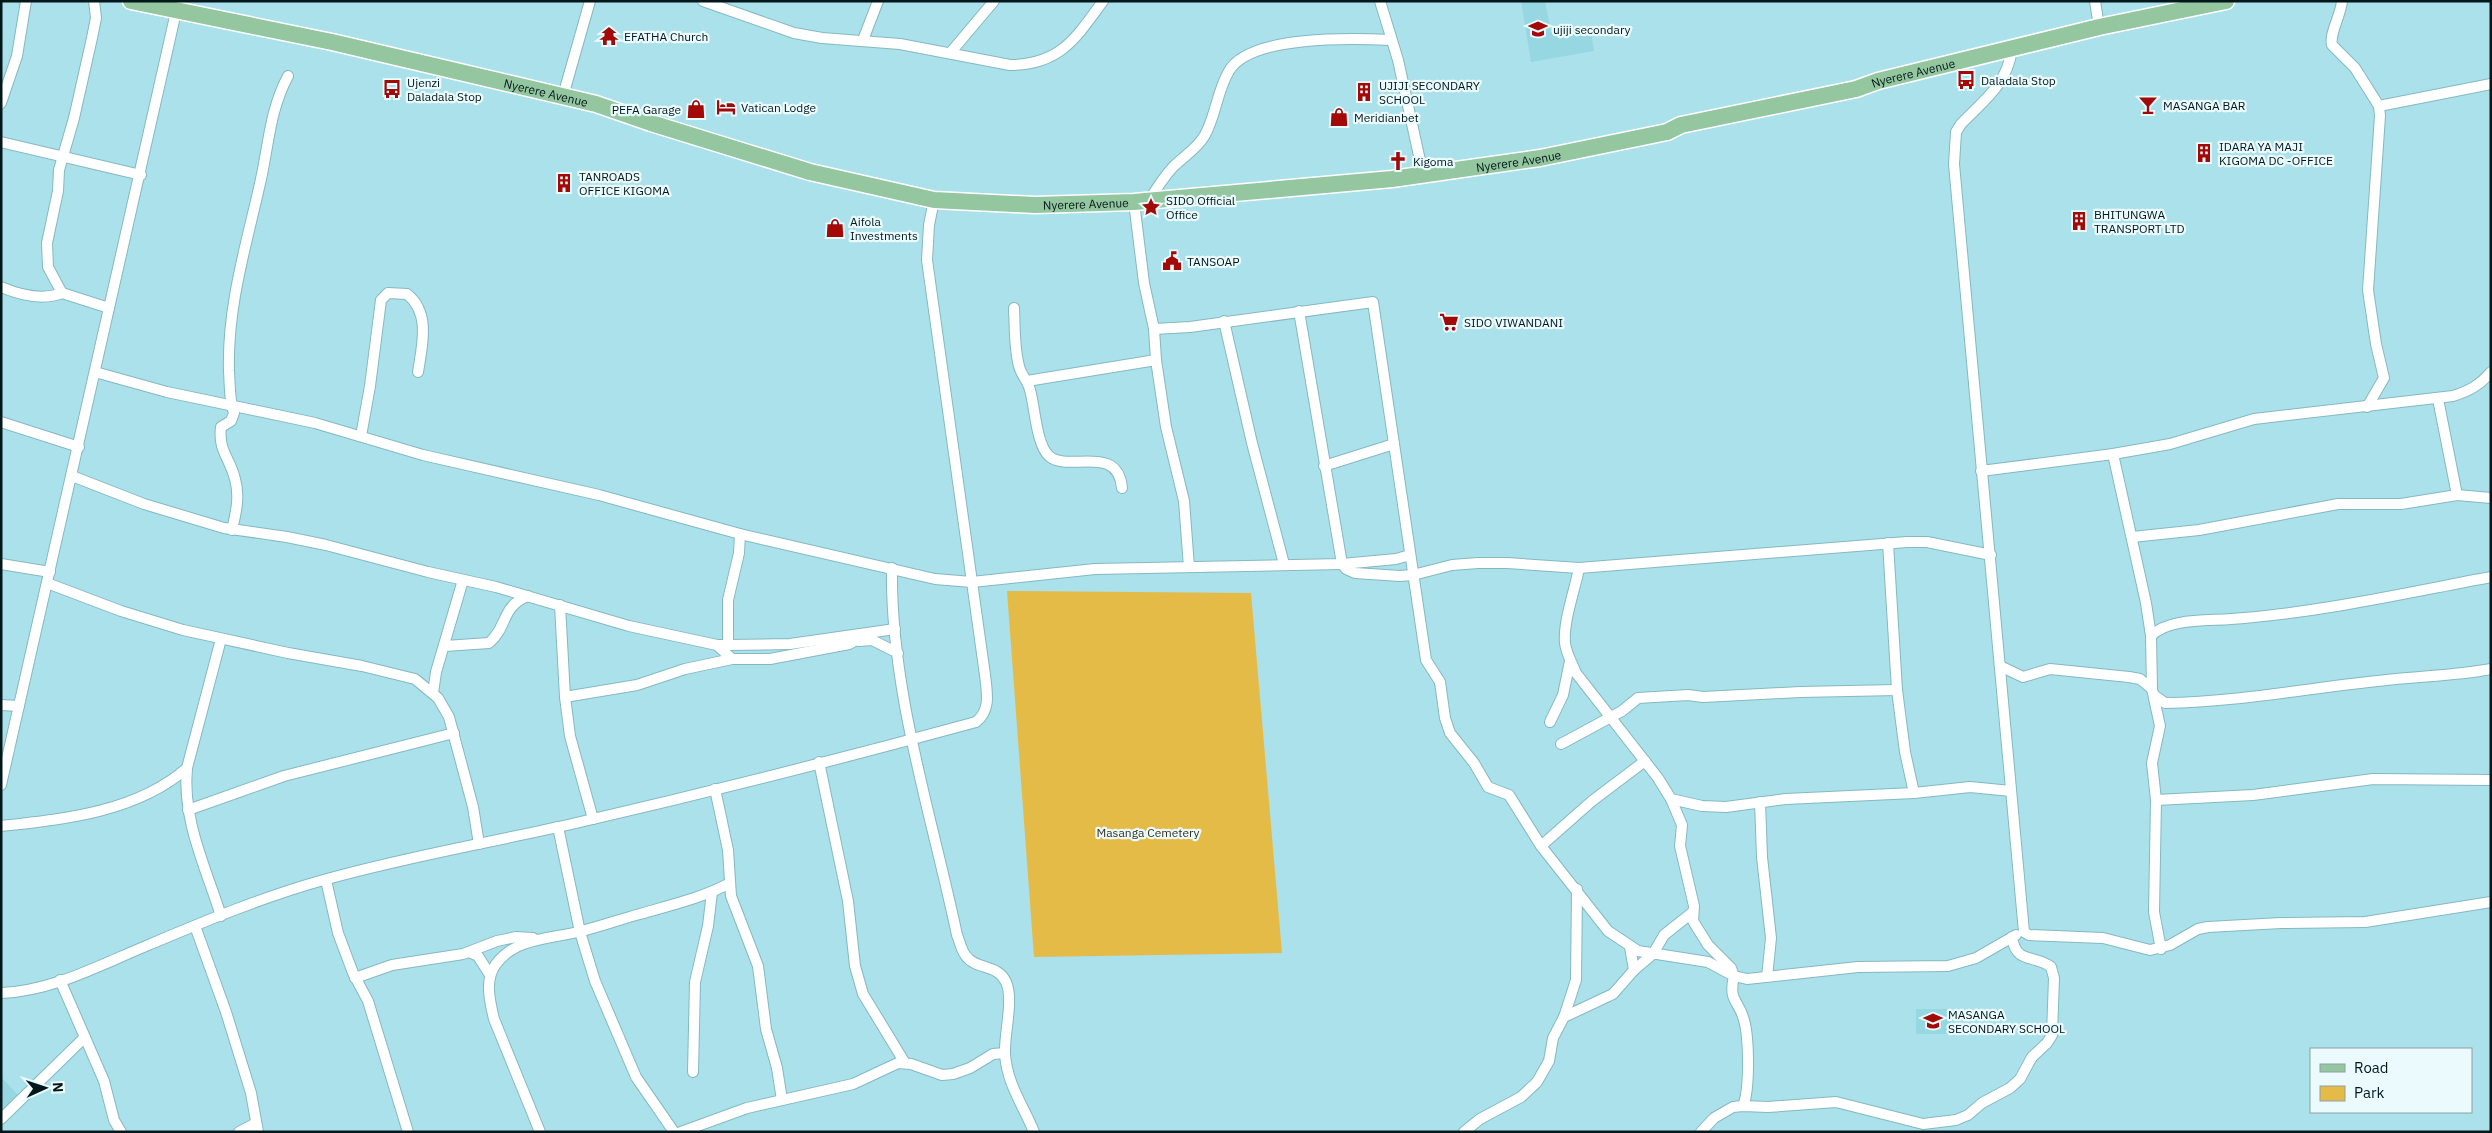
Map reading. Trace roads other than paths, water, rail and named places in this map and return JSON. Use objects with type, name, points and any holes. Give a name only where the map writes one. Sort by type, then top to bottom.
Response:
[{"type":"main road","name":"Nyerere Avenue","points":[[131,1],[176,12],[332,42],[596,104],[810,172],[934,200],[1035,205],[1141,202],[1392,179],[1587,150],[1667,132],[1681,125],[1856,89],[1878,81],[2012,50],[2099,27],[2226,1]]},
{"type":"street","points":[[1,103],[17,56],[26,1]]},
{"type":"street","points":[[94,1],[96,18],[82,90],[59,170],[58,191],[46,257],[52,278],[62,292],[88,299],[109,308]]},
{"type":"street","points":[[563,96],[590,1]]},
{"type":"street","points":[[703,1],[794,33],[822,38],[863,40],[951,52],[1010,64],[1027,65],[1045,60],[1061,50],[1075,37],[1103,1]]},
{"type":"street","points":[[863,40],[878,1]]},
{"type":"street","points":[[951,52],[994,1]]},
{"type":"street","points":[[1380,1],[1424,174]]},
{"type":"street","points":[[2095,1],[2099,27]]},
{"type":"street","points":[[2342,1],[2338,21],[2331,38],[2332,45],[2355,68],[2379,106],[2379,133],[2368,290],[2376,344],[2384,378],[2367,407]]},
{"type":"street","points":[[1,785],[141,175],[176,12]]},
{"type":"street","points":[[1188,567],[1184,501],[1166,427],[1156,360],[1154,329],[1144,283],[1141,202],[1205,136],[1220,90],[1230,69],[1242,56],[1284,43],[1362,38],[1391,40]]},
{"type":"street","points":[[2012,50],[2007,73],[2001,84],[1961,124],[1956,132],[1954,142],[1963,282],[1991,555],[2024,932]]},
{"type":"street","points":[[232,530],[238,500],[237,488],[232,469],[222,451],[220,436],[221,427],[231,421],[234,413],[231,404],[230,344],[237,286],[245,241],[265,160],[271,117],[288,76]]},
{"type":"street","points":[[2379,106],[2491,84]]},
{"type":"street","points":[[1,142],[141,175]]},
{"type":"street","points":[[1,993],[16,992],[102,966],[221,916],[326,880],[593,819],[913,739],[976,722],[984,716],[987,700],[986,675],[928,260],[928,224],[934,200]]},
{"type":"street","points":[[1,287],[31,296],[52,297],[62,292]]},
{"type":"street","points":[[361,436],[371,379],[381,300],[388,293],[407,294],[417,303],[423,332],[418,372]]},
{"type":"street","points":[[1154,329],[1190,327],[1299,310],[1373,302],[1394,444],[1402,483],[1410,555],[1426,660],[1440,682],[1444,698],[1444,718],[1450,733],[1474,763],[1488,787],[1509,795],[1541,846],[1577,889],[1597,919],[1608,931],[1630,947],[1653,954],[1708,962],[1734,976],[1747,979],[1858,967],[1948,966],[1976,958],[2024,932]]},
{"type":"street","points":[[1014,308],[1019,366],[1028,381],[1041,438],[1050,456],[1054,459],[1093,460],[1108,465],[1119,476],[1122,488]]},
{"type":"street","points":[[1299,310],[1342,564],[1346,569],[1355,573],[1413,575],[1452,565],[1478,563],[1579,568],[1722,555],[1927,542],[1991,555]]},
{"type":"street","points":[[1224,321],[1252,443],[1284,564]]},
{"type":"street","points":[[1028,381],[1156,360]]},
{"type":"street","points":[[95,372],[167,392],[315,423],[423,456],[599,495],[740,534],[936,579],[972,582],[1094,569],[1342,564],[1396,560],[1410,555]]},
{"type":"street","points":[[1981,471],[2113,454],[2184,441],[2254,419],[2438,399],[2471,390],[2491,372]]},
{"type":"street","points":[[2438,399],[2457,495]]},
{"type":"street","points":[[1,422],[79,447]]},
{"type":"street","points":[[1324,466],[1394,444]]},
{"type":"street","points":[[2113,454],[2151,636],[2153,692],[2160,726],[2152,763],[2156,800],[2154,912],[2161,949]]},
{"type":"street","points":[[72,476],[144,504],[232,530],[312,542],[528,596],[628,626],[723,645],[790,644],[895,629]]},
{"type":"street","points":[[2132,538],[2199,530],[2338,504],[2401,504],[2457,495],[2491,498]]},
{"type":"street","points":[[732,659],[723,645],[728,600],[739,553],[740,534]]},
{"type":"street","points":[[1888,544],[1897,690],[1905,752],[1914,793]]},
{"type":"street","points":[[1,564],[50,572]]},
{"type":"street","points":[[892,568],[895,629],[913,739],[961,948],[972,962],[997,971],[1006,983],[1005,1053],[1013,1092],[1034,1132]]},
{"type":"street","points":[[1579,568],[1566,630],[1565,644],[1570,660],[1576,673],[1645,761],[1671,799],[1682,825],[1680,846],[1694,906],[1693,921],[1708,945],[1731,968],[1734,976],[1731,990],[1745,1027],[1748,1087],[1752,1101],[1759,1106]]},
{"type":"street","points":[[2151,636],[2157,630],[2179,624],[2299,612],[2491,577]]},
{"type":"street","points":[[433,693],[436,672],[445,646],[455,600],[463,580]]},
{"type":"street","points":[[47,583],[121,611],[221,639],[394,672],[415,679],[433,693],[449,717],[473,807],[479,844]]},
{"type":"street","points":[[445,646],[489,643],[498,634],[507,612],[516,600],[528,596]]},
{"type":"street","points":[[560,605],[565,697],[570,736],[593,819]]},
{"type":"street","points":[[856,642],[869,633]]},
{"type":"street","points":[[221,639],[187,768],[185,783],[188,810],[201,860],[221,916]]},
{"type":"street","points":[[565,697],[637,685],[685,669],[732,659],[770,660],[856,642],[872,640],[898,653]]},
{"type":"street","points":[[1550,722],[1563,695],[1570,660]]},
{"type":"street","points":[[2000,666],[2023,676],[2050,669],[2140,679],[2167,703],[2246,698],[2491,669]]},
{"type":"street","points":[[1561,744],[1622,711],[1638,698],[1897,690]]},
{"type":"street","points":[[1,706],[20,706]]},
{"type":"street","points":[[188,810],[284,776],[454,733]]},
{"type":"street","points":[[1541,846],[1592,801],[1645,761]]},
{"type":"street","points":[[819,762],[848,902],[855,966],[863,994],[905,1063]]},
{"type":"street","points":[[1,826],[48,821],[98,810],[156,791],[187,768]]},
{"type":"street","points":[[2156,800],[2253,795],[2373,779],[2491,780]]},
{"type":"street","points":[[1671,799],[1702,806],[1726,807],[1786,799],[1914,793],[1970,787],[2011,791]]},
{"type":"street","points":[[716,788],[728,850],[730,883],[736,912],[754,952],[758,966],[766,1029],[778,1068],[782,1100]]},
{"type":"street","points":[[1760,802],[1762,858],[1771,938],[1767,977]]},
{"type":"street","points":[[558,827],[580,932],[595,981],[636,1077],[674,1132]]},
{"type":"street","points":[[326,880],[338,933],[355,978],[368,1001],[408,1132]]},
{"type":"street","points":[[355,978],[392,965],[469,952],[497,941],[516,937],[540,938],[580,932],[712,892],[730,883]]},
{"type":"street","points":[[1464,1132],[1480,1119],[1521,1097],[1537,1082],[1549,1061],[1553,1038],[1574,993],[1577,974],[1577,889]]},
{"type":"street","points":[[693,1072],[695,982],[708,926],[712,892]]},
{"type":"street","points":[[2024,932],[2029,935],[2104,938],[2150,950],[2161,949],[2198,928],[2281,923],[2365,922],[2397,919],[2489,899]]},
{"type":"street","points":[[1564,1017],[1614,994],[1634,970],[1653,954],[1664,936],[1693,912]]},
{"type":"street","points":[[195,926],[253,1103],[257,1127],[239,1132]]},
{"type":"street","points":[[540,938],[506,954],[496,964],[490,975],[490,1001],[494,1020],[540,1132]]},
{"type":"street","points":[[1701,1132],[1714,1118],[1733,1107],[1743,1106],[1836,1102],[1905,1121],[1938,1124],[1968,1115],[1982,1103],[2010,1088],[2020,1079],[2037,1051],[2047,1043],[2054,1026],[2054,978],[2051,967],[2041,961],[2024,957],[2017,952],[2012,938]]},
{"type":"street","points":[[1630,947],[1634,970]]},
{"type":"street","points":[[469,952],[478,956],[490,975]]},
{"type":"street","points":[[60,980],[104,1081],[113,1127],[121,1132]]},
{"type":"street","points":[[1,1120],[85,1037]]},
{"type":"street","points":[[681,1132],[721,1116],[853,1084],[898,1064],[905,1063],[942,1075],[953,1074],[970,1068],[993,1054],[1005,1053]]},
{"type":"street","points":[[1743,1106],[1748,1087]]},
{"type":"place","name":"ujiji secondary","points":[[1538,29]]},
{"type":"place","name":"EFATHA Church","points":[[609,36]]},
{"type":"place","name":"Daladala Stop","points":[[1966,80]]},
{"type":"place","name":"Ujenzi Daladala Stop","points":[[392,89]]},
{"type":"place","name":"UJIJI SECONDARY SCHOOL","points":[[1364,92]]},
{"type":"place","name":"MASANGA BAR","points":[[2148,105]]},
{"type":"place","name":"Vatican Lodge","points":[[726,107]]},
{"type":"place","name":"PEFA Garage","points":[[696,109]]},
{"type":"place","name":"Meridianbet","points":[[1339,117]]},
{"type":"place","name":"IDARA YA MAJI KIGOMA DC -OFFICE","points":[[2204,153]]},
{"type":"place","name":"Kigoma","points":[[1398,161]]},
{"type":"place","name":"TANROADS OFFICE KIGOMA","points":[[564,183]]},
{"type":"place","name":"SIDO Official Office","points":[[1151,207]]},
{"type":"place","name":"BHITUNGWA TRANSPORT LTD","points":[[2079,221]]},
{"type":"place","name":"Aifola Investments","points":[[835,228]]},
{"type":"place","name":"TANSOAP","points":[[1172,261]]},
{"type":"place","name":"SIDO VIWANDANI","points":[[1449,322]]},
{"type":"place","name":"MASANGA SECONDARY SCHOOL","points":[[1933,1021]]},
{"type":"park label","name":"Masanga Cemetery","points":[[1148,832]]}]
